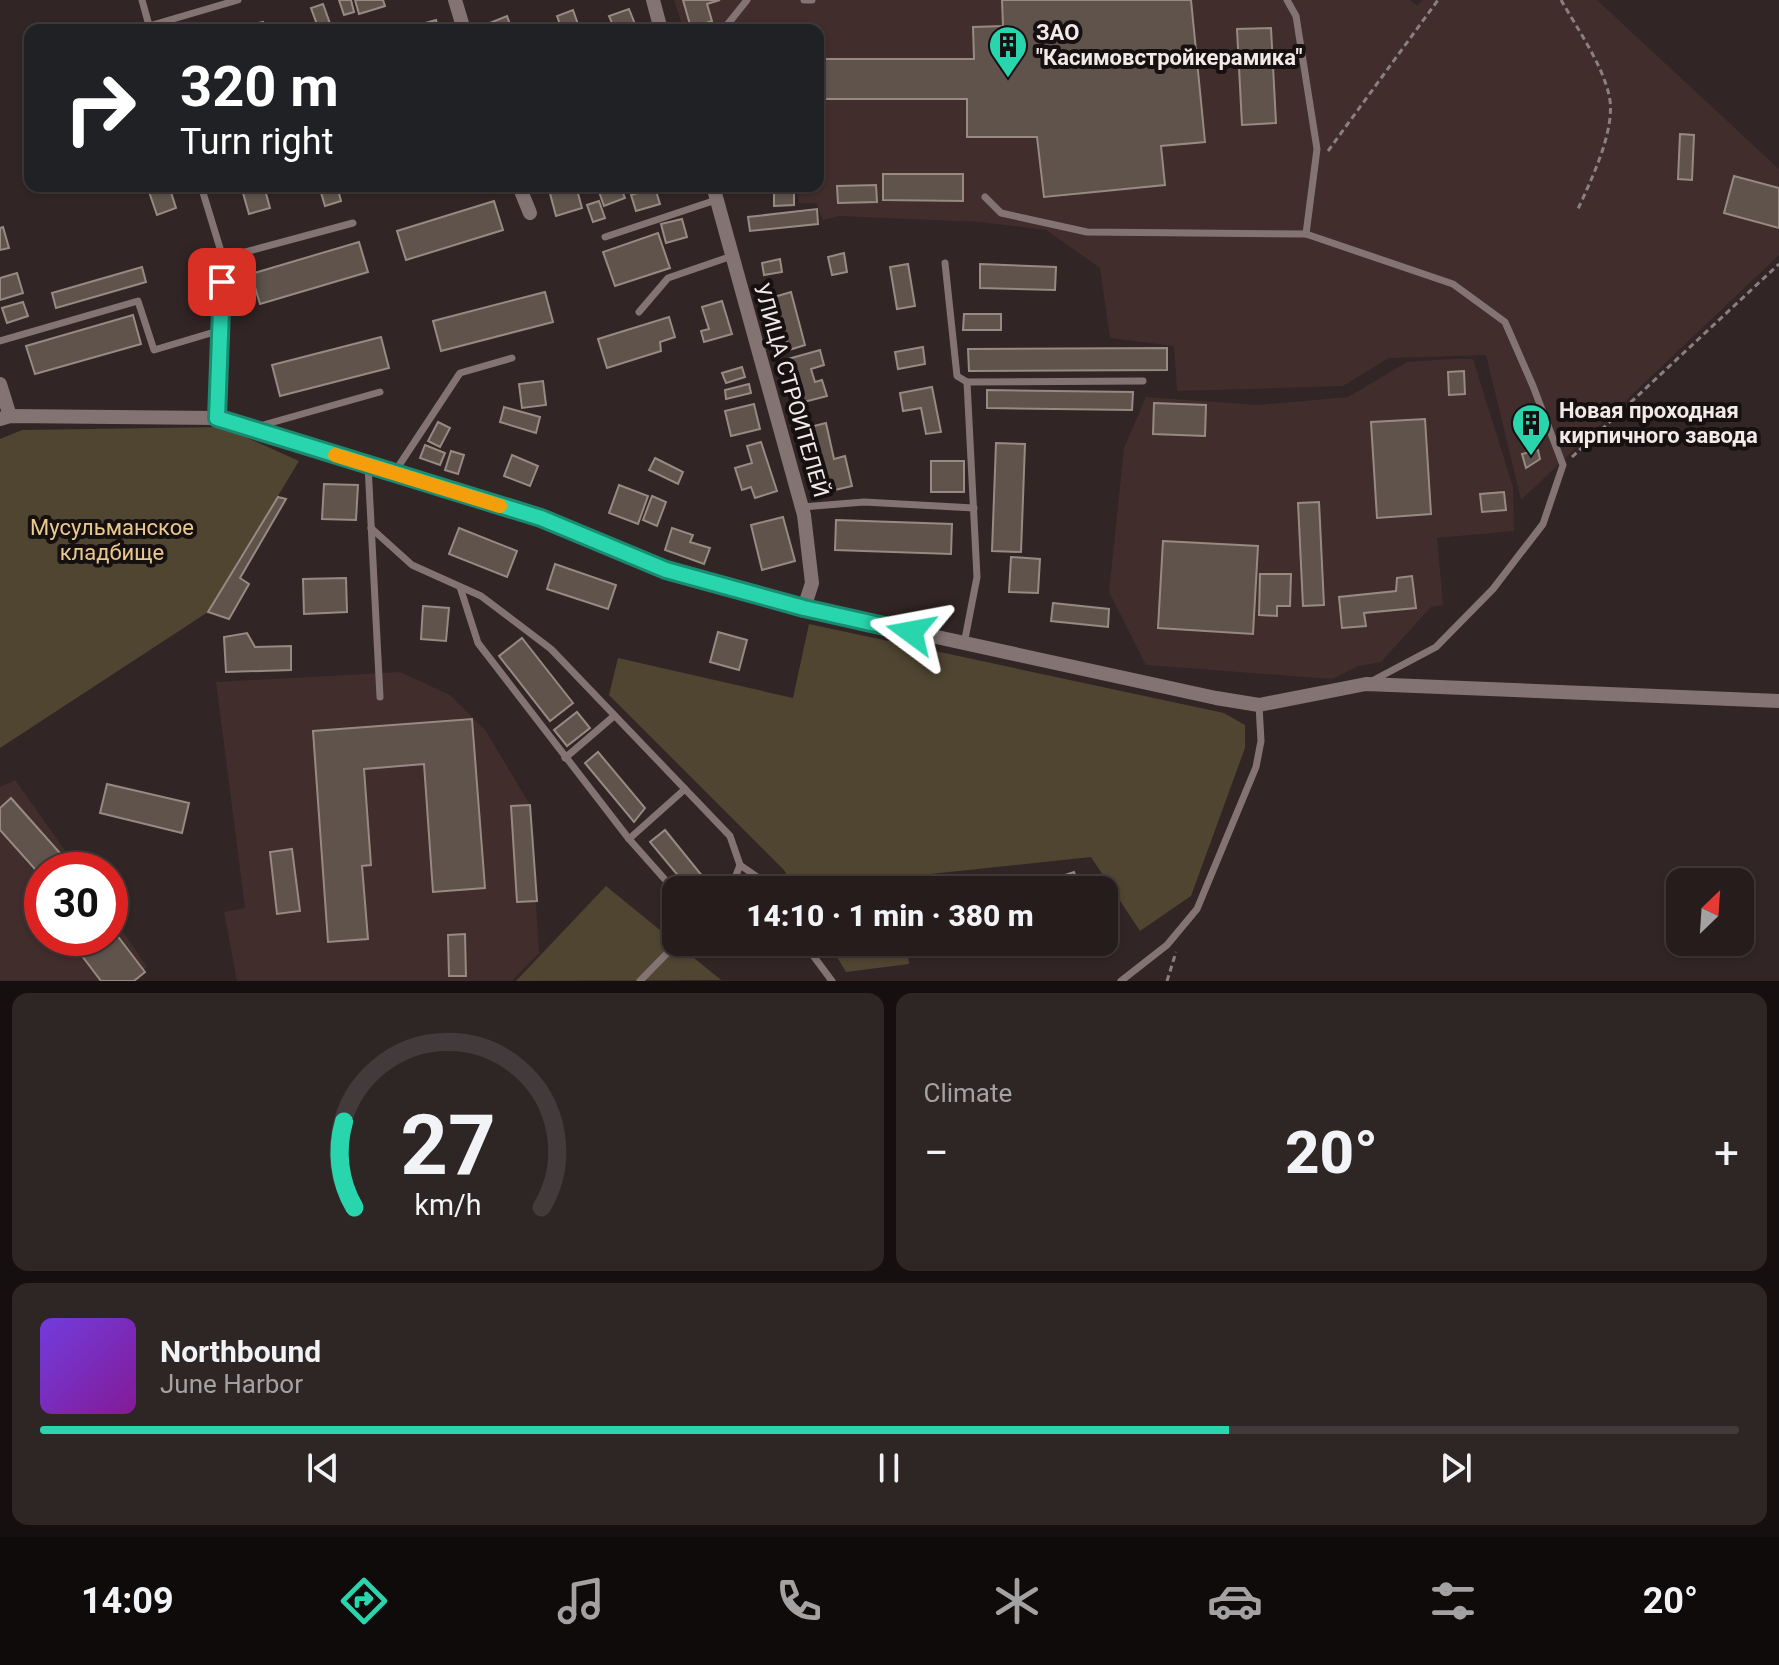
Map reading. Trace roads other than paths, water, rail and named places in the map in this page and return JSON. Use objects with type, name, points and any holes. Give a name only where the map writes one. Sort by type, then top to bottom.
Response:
[{"type":"street","points":[[455,0],[462,24]]},
{"type":"street","points":[[653,0],[659,24]]},
{"type":"street","points":[[521,192],[530,213]]},
{"type":"street","name":"УЛИЦА СТРОИТЕЛЕЙ","points":[[716,192],[802,507],[812,583],[804,608]]},
{"type":"street","points":[[0,384],[5,418],[217,418],[541,518],[666,570],[804,608],[1216,698],[1259,705],[1366,684],[1779,701]]},
{"type":"lane","points":[[142,0],[149,24]]},
{"type":"lane","points":[[163,24],[238,0]]},
{"type":"lane","points":[[728,24],[747,0]]},
{"type":"lane","points":[[804,0],[812,0]]},
{"type":"lane","points":[[1287,0],[1296,16],[1317,149],[1306,234]]},
{"type":"lane","points":[[204,192],[223,258],[217,418]]},
{"type":"lane","points":[[605,237],[716,192]]},
{"type":"lane","points":[[985,197],[1001,213],[1087,232],[1306,234],[1453,284],[1505,322],[1563,465],[1543,524],[1493,589],[1436,647],[1366,684]]},
{"type":"lane","points":[[223,258],[353,223]]},
{"type":"lane","points":[[639,312],[668,278],[732,256]]},
{"type":"lane","points":[[945,263],[957,376],[967,382],[1143,381]]},
{"type":"lane","points":[[0,341],[138,301],[154,350],[221,330]]},
{"type":"lane","points":[[394,473],[460,373],[512,358]]},
{"type":"lane","points":[[964,644],[977,577],[967,382]]},
{"type":"lane","points":[[250,428],[380,392]]},
{"type":"lane","points":[[368,465],[380,697]]},
{"type":"lane","points":[[802,507],[864,502],[974,508]]},
{"type":"lane","points":[[371,528],[412,565],[481,596],[551,649],[730,836],[740,865],[756,876]]},
{"type":"lane","points":[[460,587],[478,643],[565,758],[662,876]]},
{"type":"lane","points":[[1121,981],[1167,945],[1197,909],[1256,767],[1261,741],[1259,705]]},
{"type":"lane","points":[[565,758],[614,716]]},
{"type":"lane","points":[[629,839],[685,789]]},
{"type":"lane","points":[[736,876],[740,865]]},
{"type":"lane","points":[[640,981],[664,956]]},
{"type":"lane","points":[[813,956],[832,981]]},
{"type":"place","name":"ЗАО \"Касимовстройкерамика\"","points":[[1008,79]]},
{"type":"place","name":"Новая проходная кирпичного завода","points":[[1531,457]]},
{"type":"park label","name":"Мусульманское кладбище","points":[[112,540]]}]
